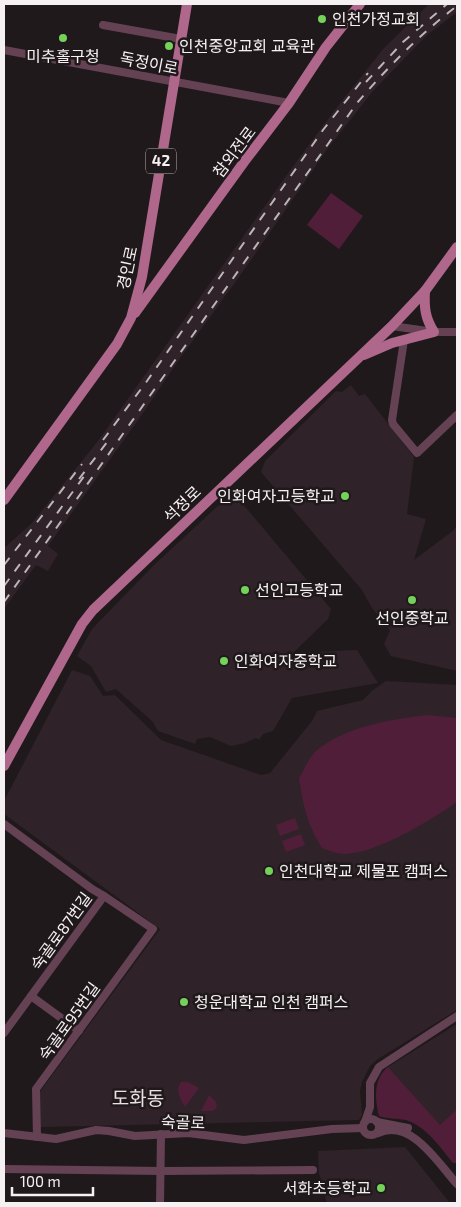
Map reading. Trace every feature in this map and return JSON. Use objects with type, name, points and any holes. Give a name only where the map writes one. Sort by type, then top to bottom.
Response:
[{"type":"main road","name":"경인로","points":[[4,500],[117,344],[131,318],[142,277],[187,4]]},
{"type":"main road","name":"참외전로","points":[[131,318],[289,103],[326,47],[360,4]]},
{"type":"main road","name":"석정로","points":[[4,766],[82,624],[93,610],[354,360],[392,326],[425,291],[457,247]]},
{"type":"main road","points":[[354,360],[378,349],[434,332],[424,310],[425,291]]},
{"type":"street","points":[[103,25],[181,39]]},
{"type":"street","name":"독정이로","points":[[4,50],[289,103]]},
{"type":"street","points":[[392,326],[434,332],[457,332]]},
{"type":"street","points":[[404,340],[392,420],[393,424],[417,453],[457,415]]},
{"type":"street","name":"숙골로87번길","points":[[4,824],[104,896],[4,1033]]},
{"type":"street","name":"숙골로95번길","points":[[37,1137],[36,1090],[153,930],[104,896]]},
{"type":"street","points":[[31,996],[79,1031]]},
{"type":"street","points":[[364,1125],[370,1107],[370,1083],[379,1067],[457,1016]]},
{"type":"street","points":[[370,1107],[380,1126],[378,1132]]},
{"type":"street","name":"숙골로","points":[[4,1133],[56,1139],[96,1130],[135,1136],[196,1133],[244,1140],[364,1125],[371,1119],[403,1126],[414,1131],[423,1138],[457,1177]]},
{"type":"street","name":"숙골로","points":[[364,1125],[365,1132],[369,1135],[390,1130],[401,1131],[411,1135],[422,1144],[457,1184]]},
{"type":"street","points":[[160,1203],[161,1134]]},
{"type":"street","points":[[4,1169],[313,1170]]},
{"type":"shaded area","points":[[429,4],[457,4],[457,12],[426,36],[373,91],[328,148],[48,546],[58,554],[48,571],[36,565],[4,609],[4,548],[31,524],[98,441],[334,111],[383,49]]},
{"type":"shaded area","points":[[331,193],[363,216],[339,249],[307,225]]},
{"type":"shaded area","name":"인화여자고등학교","points":[[351,385],[359,396],[365,394],[414,457],[407,514],[426,519],[414,560],[454,530],[457,525],[457,671],[391,656],[384,644],[390,630],[372,608],[362,590],[261,472],[265,461],[336,391],[342,392]]},
{"type":"shaded area","name":"인화여자중학교","points":[[237,497],[331,609],[328,619],[293,653],[357,650],[378,683],[292,698],[273,731],[263,734],[259,740],[256,738],[231,746],[210,737],[197,739],[195,744],[158,731],[153,722],[116,689],[106,692],[91,666],[77,656],[92,629],[153,566],[221,503]]},
{"type":"shaded area","name":"인천대학교 제물포 캠퍼스","points":[[72,670],[90,676],[103,696],[115,695],[161,740],[261,775],[270,773],[312,721],[317,711],[363,700],[386,681],[457,685],[457,1010],[378,1059],[370,1066],[360,1091],[362,1115],[359,1120],[40,1127],[39,1093],[160,929],[4,814],[4,801]]},
{"type":"shaded area","points":[[427,715],[457,718],[457,802],[403,835],[372,848],[357,853],[344,854],[322,848],[306,814],[299,778],[315,752],[327,743],[354,730],[383,722]]},
{"type":"shaded area","points":[[295,818],[299,829],[280,836],[276,825]]},
{"type":"shaded area","points":[[301,834],[305,845],[286,852],[282,841]]},
{"type":"shaded area","points":[[457,1024],[457,1109],[440,1126],[388,1067]]},
{"type":"shaded area","points":[[388,1067],[440,1125],[457,1109],[457,1163],[453,1163],[433,1138],[414,1123],[379,1116],[376,1090],[380,1077]]},
{"type":"shaded area","points":[[181,1082],[188,1082],[199,1088],[185,1107],[178,1091]]},
{"type":"shaded area","points":[[209,1095],[216,1102],[217,1108],[212,1111],[201,1111]]},
{"type":"shaded area","name":"서화초등학교","points":[[405,1147],[450,1203],[327,1203],[319,1173],[318,1151]]},
{"type":"railway","points":[[366,82],[403,42],[447,4]]},
{"type":"railway","points":[[4,602],[357,103],[405,52],[457,6]]},
{"type":"railway","points":[[103,440],[147,381],[323,130],[368,73]]},
{"type":"railway","points":[[79,479],[111,437]]},
{"type":"railway","points":[[4,565],[82,464]]},
{"type":"railway","points":[[4,586],[85,475]]},
{"type":"place","name":"인천가정교회","points":[[322,19]]},
{"type":"place","name":"미추홀구청","points":[[63,38]]},
{"type":"place","name":"인천중앙교회 교육관","points":[[169,46]]},
{"type":"place","name":"인화여자고등학교","points":[[345,496]]},
{"type":"place","name":"선인고등학교","points":[[245,590]]},
{"type":"place","name":"선인중학교","points":[[412,600]]},
{"type":"place","name":"인화여자중학교","points":[[224,661]]},
{"type":"place","name":"인천대학교 제물포 캠퍼스","points":[[269,871]]},
{"type":"place","name":"청운대학교 인천 캠퍼스","points":[[184,1002]]},
{"type":"place","name":"서화초등학교","points":[[381,1188]]},
{"type":"district","name":"도화동","points":[[138,1098]]}]
